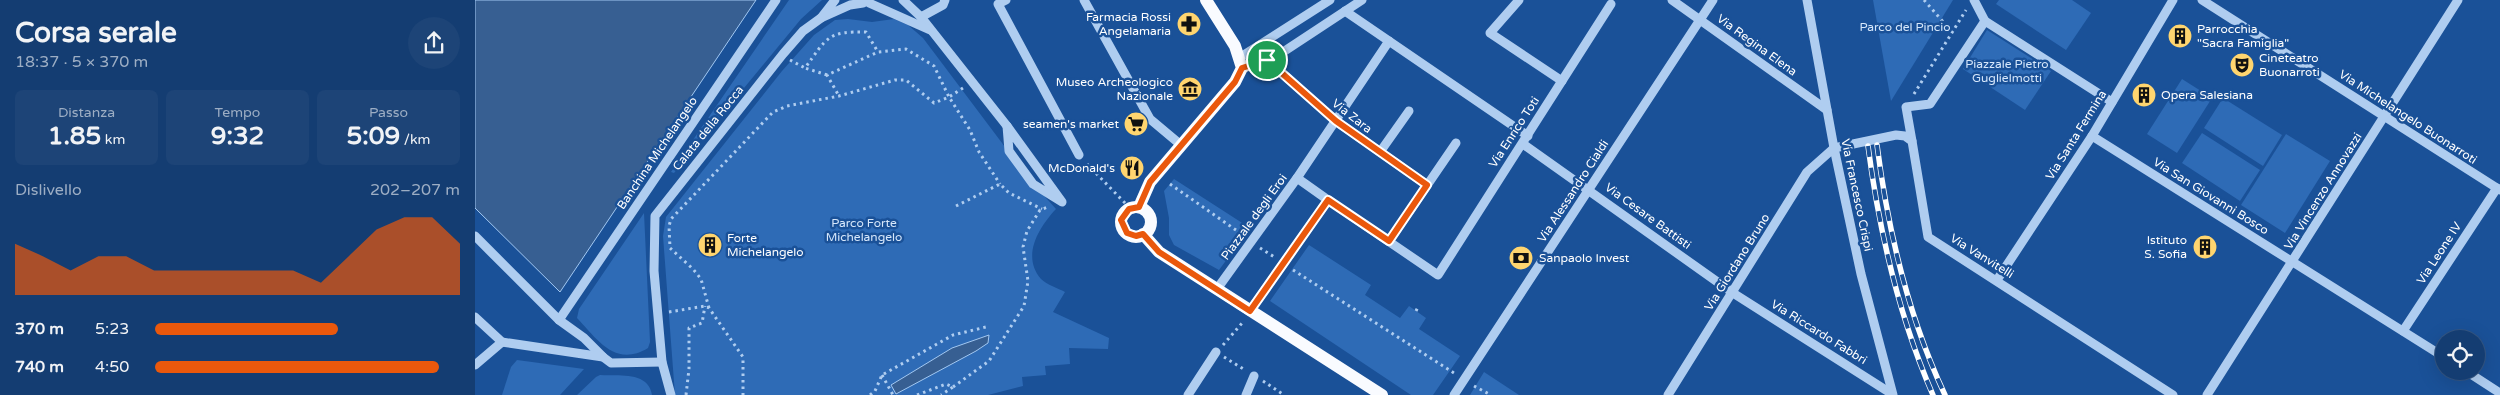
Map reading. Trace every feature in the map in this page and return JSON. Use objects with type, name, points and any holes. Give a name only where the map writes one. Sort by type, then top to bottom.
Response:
[{"type":"main road","points":[[1135,208],[1147,211],[1151,220],[1149,230],[1143,234],[1131,236],[1124,230],[1123,216],[1135,208],[1150,182],[1235,82],[1240,63],[1235,46],[1206,0]]},
{"type":"main road","points":[[1143,234],[1159,252],[1382,395]]},
{"type":"street","name":"Banchina Michelangelo","points":[[559,320],[776,0]]},
{"type":"street","name":"Calata della Rocca","points":[[821,18],[835,0]]},
{"type":"street","name":"Calata della Rocca","points":[[671,395],[663,362],[658,313],[655,271],[655,216],[803,31],[821,18],[860,3],[879,0]]},
{"type":"street","points":[[903,0],[921,16],[955,62],[1007,126],[1063,202],[1033,184],[1009,151],[1007,126]]},
{"type":"street","points":[[921,16],[943,5],[945,0]]},
{"type":"street","points":[[1006,0],[998,4],[1079,155]]},
{"type":"street","points":[[1096,0],[1085,3],[1150,119],[1181,145]]},
{"type":"street","points":[[1240,63],[1331,0]]},
{"type":"street","points":[[1240,63],[1267,60],[1277,56],[1362,0]]},
{"type":"street","points":[[1519,0],[1490,33],[1562,81]]},
{"type":"street","name":"Via Regina Elena","points":[[1672,0],[1827,110]]},
{"type":"street","name":"Via Alessandro Cialdi","points":[[1455,395],[1638,112],[1713,0]]},
{"type":"street","name":"Via Francesco Crispi","points":[[1807,0],[1834,148],[1861,274],[1892,394]]},
{"type":"street","points":[[1975,0],[1985,21],[2112,102]]},
{"type":"street","name":"Via Santa Fermina","points":[[1997,280],[2092,136],[2173,0]]},
{"type":"street","name":"Via Michelangelo Buonarroti","points":[[2202,0],[2499,189]]},
{"type":"street","name":"Via Vincenzo Annovazzi","points":[[2207,395],[2458,0]]},
{"type":"street","points":[[860,3],[930,30]]},
{"type":"street","name":"Via Enrico Toti","points":[[1438,275],[1526,140],[1611,4]]},
{"type":"street","name":"Via Cesare Battisti","points":[[1345,11],[1526,140],[1589,189],[1733,292]]},
{"type":"street","points":[[1906,107],[1930,104],[1985,21]]},
{"type":"street","points":[[1297,178],[1389,42]]},
{"type":"street","name":"Via Zara","points":[[1267,60],[1336,121],[1427,185]]},
{"type":"street","name":"Via Vanvitelli","points":[[1906,107],[1928,237],[2173,395]]},
{"type":"street","points":[[1380,152],[1409,111]]},
{"type":"street","points":[[1834,148],[1896,135],[1905,136],[1911,141]]},
{"type":"street","name":"Via San Giovanni Bosco","points":[[2092,136],[2435,351]]},
{"type":"street","points":[[1389,241],[1456,143]]},
{"type":"street","name":"Via Giordano Bruno","points":[[1668,395],[1807,172],[1834,148]]},
{"type":"street","name":"Piazzale degli Eroi","points":[[1217,289],[1297,178],[1438,275]]},
{"type":"street","name":"Via Leone IV","points":[[2403,331],[2499,189]]},
{"type":"street","points":[[1250,311],[1328,200]]},
{"type":"street","points":[[475,236],[559,320],[584,338],[611,363],[663,362]]},
{"type":"street","name":"Via Riccardo Fabbri","points":[[1733,292],[1892,394]]},
{"type":"street","points":[[475,317],[503,342],[603,357]]},
{"type":"street","points":[[475,364],[503,342]]},
{"type":"street","points":[[1188,395],[1217,352]]},
{"type":"street","points":[[1246,395],[1254,376]]},
{"type":"street","points":[[2480,380],[2500,393]]},
{"type":"path","points":[[1924,0],[1952,32]]},
{"type":"path","points":[[1906,107],[1968,8]]},
{"type":"path","points":[[878,52],[866,32],[842,32],[825,41],[805,68],[827,75],[878,52],[906,49],[934,66],[949,97],[971,130],[979,152],[1000,184],[1009,193],[1042,209],[1047,208]]},
{"type":"path","points":[[827,75],[839,96]]},
{"type":"path","points":[[743,395],[743,357],[709,308],[701,279],[671,248],[669,226],[671,219],[773,112],[787,106],[839,96],[895,80],[906,80],[933,103],[949,97],[972,83]]},
{"type":"path","points":[[1079,155],[1135,208]]},
{"type":"path","points":[[956,206],[1000,184]]},
{"type":"path","points":[[1170,184],[1251,242],[1464,380],[1491,395]]},
{"type":"path","points":[[941,395],[989,361],[1024,306],[1028,281],[1023,247],[1027,231],[1042,209]]},
{"type":"path","points":[[658,313],[705,306],[709,308]]},
{"type":"path","points":[[687,395],[689,328],[702,323],[705,306]]},
{"type":"path","points":[[1217,352],[1242,324],[1250,311]]},
{"type":"path","points":[[870,395],[875,391],[882,375],[953,335],[986,328]]},
{"type":"path","points":[[882,375],[893,395]]},
{"type":"path","points":[[917,395],[946,384],[953,387]]},
{"type":"green space","points":[[789,0],[822,0],[801,19],[674,173],[671,172]]},
{"type":"green space","name":"Parco del Pincio","points":[[1873,0],[1953,0],[1891,101]]},
{"type":"green space","points":[[1999,0],[2072,0],[2091,13],[2066,50],[1996,4]]},
{"type":"green space","name":"Parco Forte Michelangelo","points":[[848,19],[872,22],[894,19],[908,25],[923,38],[1029,179],[1056,209],[1044,224],[1032,251],[1035,270],[1041,279],[1065,292],[1053,312],[1109,338],[1108,349],[1069,348],[1070,364],[1045,366],[1046,375],[1022,377],[1023,386],[988,395],[675,395],[663,236],[666,217],[782,71],[814,35],[835,20]]},
{"type":"green space","name":"Piazzale Pietro Guglielmotti","points":[[1987,30],[2051,71],[2025,110],[1963,69]]},
{"type":"green space","points":[[2182,79],[2212,98],[2177,153],[2147,134]]},
{"type":"green space","points":[[2223,98],[2282,135],[2263,166],[2204,128]]},
{"type":"green space","points":[[2202,133],[2260,170],[2240,201],[2182,163]]},
{"type":"green space","points":[[2286,134],[2330,161],[2285,233],[2241,205]]},
{"type":"green space","points":[[1174,179],[1250,228],[1219,270],[1174,245],[1169,235],[1169,218],[1164,191]]},
{"type":"green space","points":[[644,213],[650,342],[648,348],[626,355],[616,353],[600,342],[577,318],[579,309]]},
{"type":"green space","points":[[1309,245],[1371,285],[1365,295],[1400,318],[1409,306],[1426,318],[1419,329],[1460,356],[1433,395],[1411,395],[1270,301]]},
{"type":"green space","points":[[517,360],[584,369],[560,395],[502,395],[511,367]]},
{"type":"green space","points":[[1484,372],[1519,395],[1470,395]]},
{"type":"green space","points":[[600,375],[624,375],[639,378],[650,387],[652,395],[577,395]]},
{"type":"shaded area","points":[[475,0],[756,0],[560,292],[475,208]]},
{"type":"shaded area","points":[[989,335],[988,343],[976,351],[896,394],[891,385],[952,348]]},
{"type":"railway","points":[[1877,145],[1887,209],[1901,273],[1920,335],[1945,395]]},
{"type":"railway","points":[[1868,146],[1884,241],[1900,304],[1933,395]]},
{"type":"place","name":"Farmacia Rossi Angelamaria","points":[[1189,24]]},
{"type":"place","name":"Parrocchia \"Sacra Famiglia\"","points":[[2180,36]]},
{"type":"place","name":"Cineteatro Buonarroti","points":[[2242,65]]},
{"type":"place","name":"Museo Archeologico Nazionale","points":[[1190,89]]},
{"type":"place","name":"Opera Salesiana","points":[[2144,95]]},
{"type":"place","name":"seamen's market","points":[[1136,124]]},
{"type":"place","name":"McDonald's","points":[[1132,168]]},
{"type":"place","name":"Forte Michelangelo","points":[[710,245]]},
{"type":"place","name":"Istituto S. Sofia","points":[[2205,247]]},
{"type":"place","name":"Sanpaolo Invest","points":[[1521,258]]},
{"type":"route","points":[[1267,60],[1336,121],[1427,185],[1389,241],[1328,200],[1250,311],[1159,252],[1146,240],[1143,234],[1141,236],[1131,236],[1124,230],[1121,220],[1129,209],[1139,207],[1145,189],[1150,182],[1235,82],[1242,68],[1267,60]]}]
